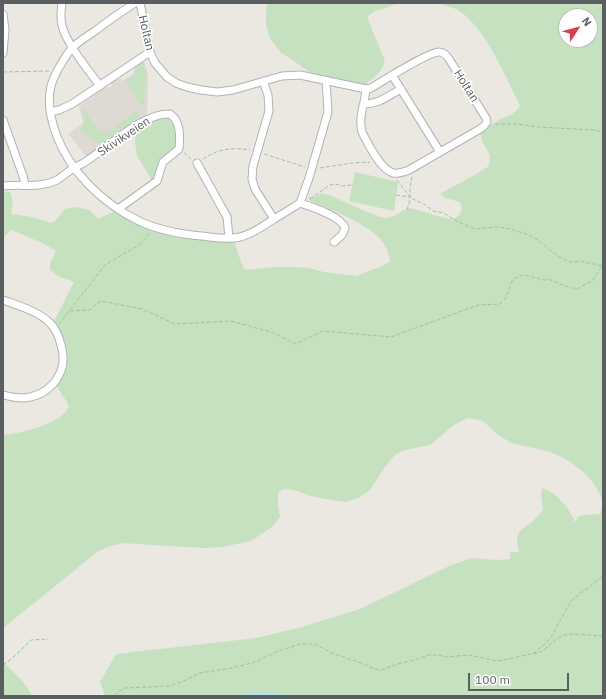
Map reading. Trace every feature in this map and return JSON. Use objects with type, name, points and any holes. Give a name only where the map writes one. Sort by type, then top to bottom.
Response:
[{"type":"street","points":[[62,3],[61,16],[64,33],[72,47],[100,86]]},
{"type":"street","points":[[135,3],[72,47],[57,70],[52,82],[50,112],[52,123],[59,142],[68,160],[88,184],[118,209],[154,227],[189,235],[229,238],[239,237],[249,235],[302,203],[328,112],[326,81]]},
{"type":"street","name":"Holtan","points":[[140,3],[150,52],[155,63],[167,77],[176,83],[187,87],[217,92],[233,90],[282,76],[300,75],[366,89],[371,88],[425,57],[438,52],[446,55],[486,118],[486,124]]},
{"type":"street","points":[[3,14],[5,36],[3,53]]},
{"type":"street","points":[[50,112],[72,104],[150,52]]},
{"type":"street","points":[[392,76],[440,152]]},
{"type":"street","points":[[264,82],[268,95],[269,111],[252,174],[253,184],[274,219]]},
{"type":"street","points":[[366,89],[360,118],[361,127],[365,138],[380,163],[386,169],[395,173],[404,172],[415,167],[480,130],[486,124]]},
{"type":"street","points":[[364,104],[372,104],[400,89]]},
{"type":"street","name":"Skivikveien","points":[[74,168],[87,162],[139,124],[149,118],[163,114],[170,114],[176,120],[180,139],[179,149]]},
{"type":"street","points":[[3,120],[25,185]]},
{"type":"street","points":[[118,209],[157,181],[163,162],[179,149]]},
{"type":"street","points":[[197,164],[227,217],[229,238]]},
{"type":"street","points":[[3,186],[53,182],[74,168]]},
{"type":"street","points":[[302,203],[326,213],[344,225],[345,228],[342,235],[334,242]]},
{"type":"street","points":[[3,300],[44,317],[55,329],[62,348],[63,358],[60,375],[47,390],[29,397],[18,398],[3,395]]},
{"type":"path","points":[[3,72],[46,72],[57,70]]},
{"type":"path","points":[[486,124],[517,124],[603,132]]},
{"type":"path","points":[[179,149],[197,164]]},
{"type":"path","points":[[312,169],[363,162],[380,163]]},
{"type":"path","points":[[407,210],[410,197],[410,187],[415,167]]},
{"type":"path","points":[[395,178],[410,197]]},
{"type":"path","points":[[302,203],[330,185],[352,185]]},
{"type":"path","points":[[70,311],[88,310],[101,301],[142,309],[176,324],[231,321],[271,332],[296,344],[323,332],[391,337],[478,306],[500,304],[505,299],[513,279],[524,275],[545,280],[548,279],[565,286],[578,289],[593,280],[602,266],[580,261],[567,261],[555,254],[539,241],[517,231],[496,227],[475,229],[458,222],[444,213],[433,211],[424,204],[410,197],[396,195]]},
{"type":"path","points":[[55,329],[105,265],[139,245],[154,227]]},
{"type":"path","points":[[533,654],[551,637],[571,601],[603,576]]},
{"type":"path","points":[[115,696],[118,692],[125,688],[169,686],[200,673],[232,668],[255,662],[278,651],[300,644],[315,644],[332,653],[381,670],[401,663],[412,662],[429,655],[447,657],[468,655],[498,661],[541,652],[564,635],[573,634],[603,636]]},
{"type":"path","points":[[3,665],[15,656],[31,640],[48,639]]},
{"type":"shaded area","points":[[144,61],[148,73],[147,116],[135,121],[87,157],[68,134],[83,123],[79,106],[105,87],[108,88],[112,86],[111,83],[116,79],[124,80],[134,73],[134,68]]},
{"type":"green space","points":[[267,3],[399,3],[373,12],[367,17],[385,61],[384,65],[365,85],[320,76],[308,71],[281,53],[269,37],[266,24]]},
{"type":"green space","points":[[437,3],[603,3],[603,502],[599,492],[591,480],[573,464],[562,457],[550,452],[511,443],[497,434],[483,421],[468,418],[454,425],[430,445],[405,450],[396,454],[385,467],[369,491],[358,498],[345,502],[310,496],[298,491],[285,489],[278,492],[280,517],[273,526],[251,541],[222,547],[206,548],[123,543],[108,547],[97,552],[3,628],[3,435],[18,433],[40,427],[60,417],[69,407],[57,386],[64,374],[68,360],[66,348],[54,321],[74,282],[60,277],[50,270],[50,263],[56,251],[51,248],[34,239],[11,230],[4,237],[3,242],[3,192],[10,192],[13,202],[11,214],[32,217],[51,223],[56,220],[65,209],[75,207],[90,210],[98,219],[115,211],[128,220],[157,231],[234,241],[245,270],[273,267],[292,267],[309,268],[324,272],[356,276],[382,266],[390,262],[386,248],[379,237],[352,219],[314,203],[309,200],[309,197],[317,196],[321,193],[329,195],[380,217],[387,218],[411,208],[451,219],[456,217],[460,214],[462,208],[460,202],[445,198],[440,194],[489,166],[490,155],[483,143],[480,133],[513,113],[520,106],[486,40],[468,18],[458,10]]},
{"type":"green space","points":[[143,63],[146,72],[144,105],[141,106],[125,81],[135,74],[135,69]]},
{"type":"green space","points":[[85,109],[98,130],[107,132],[135,111],[138,112],[139,117],[103,143],[99,144],[82,133],[80,130],[84,123],[82,111]]},
{"type":"green space","points":[[169,116],[176,127],[176,146],[175,150],[158,172],[153,182],[137,156],[135,143],[136,129],[140,125]]},
{"type":"green space","points":[[355,172],[398,182],[394,211],[349,201]]},
{"type":"green space","points":[[542,488],[558,497],[570,511],[575,522],[578,516],[595,514],[600,515],[603,503],[603,696],[300,696],[262,693],[228,696],[105,696],[100,682],[116,654],[256,638],[302,627],[360,609],[449,566],[472,558],[497,560],[510,559],[510,552],[519,552],[517,538],[521,530],[533,521],[543,509],[541,495]]},
{"type":"green space","points":[[3,662],[23,682],[32,696],[3,696]]},
{"type":"water","points":[[262,693],[300,696],[228,696]]}]
